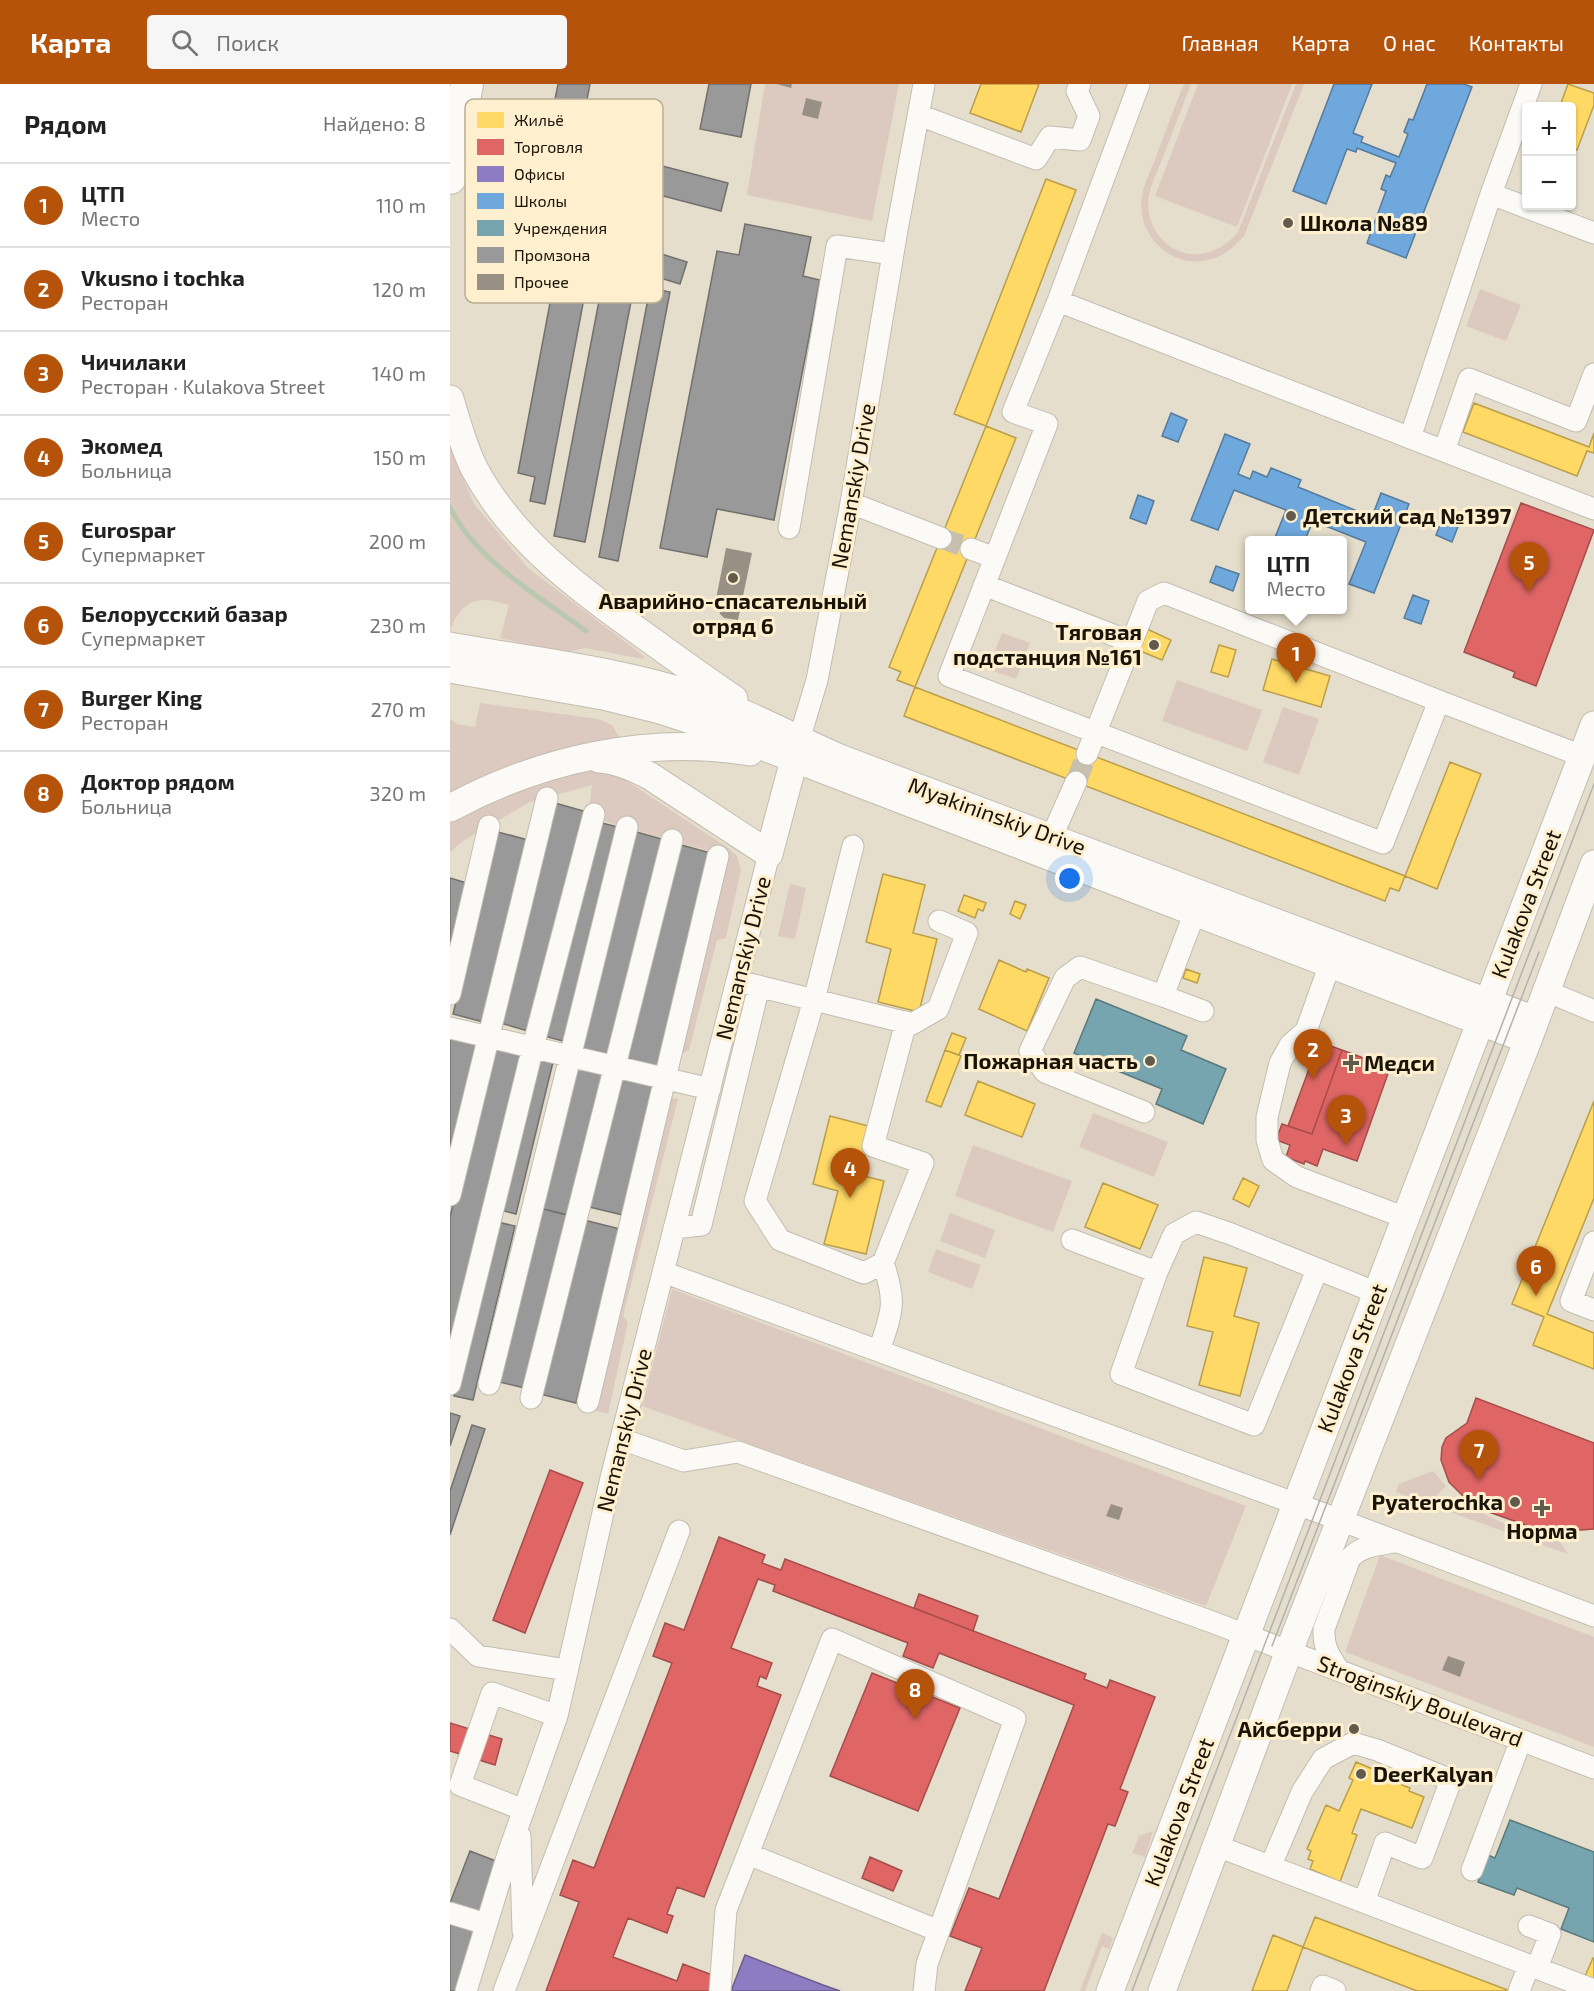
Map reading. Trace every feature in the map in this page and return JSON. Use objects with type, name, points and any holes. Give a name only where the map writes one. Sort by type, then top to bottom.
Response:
[{"type":"highway","points":[[451,171],[467,84]]},
{"type":"main road","points":[[450,399],[473,467],[496,505],[521,535],[553,566],[606,608],[774,726]]},
{"type":"main road","name":"Myakininskiy Drive","points":[[450,646],[493,665],[796,750],[843,759],[1052,836],[1532,1030]]},
{"type":"main road","name":"Myakininskiy Drive","points":[[450,669],[493,665],[608,673],[700,697],[774,726],[796,750],[1195,912],[1330,964],[1485,1012]]},
{"type":"main road","points":[[660,711],[691,711],[696,706],[700,697],[700,684],[692,670]]},
{"type":"main road","name":"Kulakova Street","points":[[1110,1991],[1594,724]]},
{"type":"main road","points":[[450,808],[519,776],[581,759],[639,748],[672,746],[741,751],[796,750]]},
{"type":"main road","name":"Nemanskiy Drive","points":[[769,854],[796,750]]},
{"type":"main road","points":[[581,759],[609,759],[650,776],[769,854]]},
{"type":"main road","name":"Kulakova Street","points":[[1162,1991],[1289,1651],[1532,1030],[1594,864]]},
{"type":"street","name":"Nemanskiy Drive","points":[[796,750],[817,680],[851,503],[924,84]]},
{"type":"street","points":[[919,115],[1036,159],[1050,137],[1080,140],[1089,116],[1077,91],[1080,84]]},
{"type":"street","points":[[1410,438],[1491,194],[1531,84]]},
{"type":"street","points":[[1133,86],[1058,301],[1013,412],[1047,424],[949,676],[1383,843],[1439,701]]},
{"type":"street","points":[[1491,194],[1594,233]]},
{"type":"street","points":[[789,528],[837,246],[893,254]]},
{"type":"street","points":[[1058,301],[1594,509]]},
{"type":"street","points":[[1444,451],[1468,379],[1576,421],[1594,374]]},
{"type":"street","points":[[851,503],[941,538]]},
{"type":"street","points":[[971,549],[995,558]]},
{"type":"street","points":[[984,585],[1131,642]]},
{"type":"street","points":[[1087,754],[1148,601],[1164,594],[1582,756]]},
{"type":"street","points":[[1052,836],[1076,782]]},
{"type":"street","points":[[450,1195],[547,798]]},
{"type":"street","points":[[450,1384],[533,1047],[594,814]]},
{"type":"street","points":[[450,994],[489,826]]},
{"type":"street","points":[[489,1384],[627,826]]},
{"type":"street","points":[[531,1398],[672,840]]},
{"type":"street","points":[[853,846],[814,1000],[754,1201],[780,1240],[864,1273],[883,1263]]},
{"type":"street","name":"Nemanskiy Drive","points":[[466,1991],[486,1924],[557,1716],[621,1438],[769,854]]},
{"type":"street","points":[[588,1402],[718,856]]},
{"type":"street","points":[[1163,996],[1195,912]]},
{"type":"street","points":[[737,981],[912,1024],[938,1009],[967,933],[939,921]]},
{"type":"street","points":[[1330,964],[1306,1030],[1290,1045],[1280,1063],[1267,1117],[1267,1140],[1273,1160],[1297,1177],[1406,1218]]},
{"type":"street","points":[[1144,1112],[1045,1072],[1030,1051],[1065,978],[1080,967],[1203,1011]]},
{"type":"street","points":[[674,1228],[701,1225],[759,986]]},
{"type":"street","points":[[1546,991],[1594,1011]]},
{"type":"street","points":[[879,1351],[892,1309],[890,1284],[883,1263],[923,1163],[873,1146],[906,1022]]},
{"type":"street","points":[[450,1028],[710,1089]]},
{"type":"street","points":[[1317,1270],[1254,1425],[1121,1374],[1157,1272],[1174,1234],[1196,1222],[1377,1293]]},
{"type":"street","points":[[1072,1240],[1157,1272]]},
{"type":"street","points":[[1594,1242],[1571,1301],[1594,1310]]},
{"type":"street","points":[[663,1272],[1296,1503],[1594,1616]]},
{"type":"street","name":"Stroginskiy Boulevard","points":[[621,1438],[684,1461],[738,1452],[1289,1651],[1594,1768]]},
{"type":"street","points":[[504,1991],[679,1531]]},
{"type":"street","points":[[1339,1670],[1323,1640],[1324,1629],[1350,1558],[1358,1550],[1367,1546],[1399,1542]]},
{"type":"street","points":[[450,1629],[478,1656],[567,1670]]},
{"type":"street","points":[[720,1991],[726,1910],[832,1639],[1015,1719],[927,1964],[924,1991]]},
{"type":"street","points":[[523,1940],[522,1817],[460,1785],[492,1693],[557,1716]]},
{"type":"street","points":[[1472,1870],[1521,1740]]},
{"type":"street","points":[[1270,1865],[1302,1792],[1323,1759],[1353,1743],[1377,1750],[1451,1780],[1422,1858],[1385,1843],[1364,1902]]},
{"type":"street","points":[[1217,1846],[1594,1990]]},
{"type":"street","points":[[748,1854],[939,1931]]},
{"type":"street","points":[[450,1913],[486,1924]]},
{"type":"street","points":[[1519,1991],[1550,1934],[1529,1926]]},
{"type":"street","points":[[1321,1991],[1323,1986],[1335,1991]]},
{"type":"shaded area","points":[[765,84],[790,88],[792,84],[899,84],[872,221],[747,195]]},
{"type":"shaded area","points":[[1184,84],[1191,84],[1153,181],[1148,206],[1153,225],[1164,241],[1180,251],[1197,254],[1217,249],[1238,232],[1296,84],[1304,84],[1244,236],[1233,248],[1204,261],[1188,261],[1167,253],[1152,238],[1146,228],[1141,207],[1146,181]]},
{"type":"shaded area","points":[[1198,84],[1292,84],[1237,227],[1155,196]]},
{"type":"shaded area","points":[[1480,289],[1521,305],[1506,341],[1466,326]]},
{"type":"shaded area","points":[[450,447],[474,504],[528,568],[645,657],[643,659],[585,648],[565,653],[500,638],[509,605],[491,600],[478,600],[466,606],[457,615],[450,634]]},
{"type":"shaded area","points":[[1002,633],[1030,643],[1016,679],[988,669]]},
{"type":"shaded area","points":[[1177,680],[1262,710],[1247,751],[1162,721]]},
{"type":"shaded area","points":[[480,703],[598,719],[612,725],[622,742],[450,795],[450,719],[457,724],[475,727]]},
{"type":"shaded area","points":[[1283,707],[1319,719],[1299,775],[1263,762]]},
{"type":"shaded area","points":[[583,769],[609,770],[737,856],[741,869],[726,938],[717,940],[689,1050],[675,1058],[724,855],[588,817],[592,785],[530,802],[463,841],[450,852],[450,819],[473,805]]},
{"type":"shaded area","points":[[790,884],[806,888],[795,939],[778,936]]},
{"type":"shaded area","points":[[665,1097],[678,1099],[623,1316],[628,1322],[608,1414],[590,1409]]},
{"type":"shaded area","points":[[1093,1113],[1168,1142],[1154,1177],[1079,1147]]},
{"type":"shaded area","points":[[973,1145],[1072,1181],[1053,1232],[955,1196]]},
{"type":"shaded area","points":[[950,1213],[995,1230],[985,1258],[940,1241]]},
{"type":"shaded area","points":[[936,1249],[981,1265],[972,1289],[928,1272]]},
{"type":"shaded area","points":[[672,1289],[1246,1506],[1206,1606],[642,1406]]},
{"type":"shaded area","points":[[1433,1471],[1446,1486],[1429,1504],[1396,1492],[1399,1484]]},
{"type":"shaded area","points":[[1457,1497],[1468,1506],[1517,1530],[1514,1535],[1450,1512],[1448,1506]]},
{"type":"shaded area","points":[[1525,1531],[1557,1537],[1568,1554],[1525,1539]]},
{"type":"shaded area","points":[[1380,1555],[1594,1637],[1594,1747],[1345,1652]]},
{"type":"shaded area","points":[[1153,1831],[1145,1857],[1132,1853],[1139,1836]]},
{"type":"shaded area","points":[[1102,1933],[1113,1938],[1109,1949],[1102,1946],[1085,1991],[1080,1991]]},
{"type":"building: Жильё","points":[[981,84],[1039,84],[1021,132],[970,113]]},
{"type":"building: Жильё","points":[[1568,84],[1594,93],[1594,105],[1577,150],[1576,102],[1561,102]]},
{"type":"building: Жильё","points":[[1046,179],[1076,190],[986,426],[954,414]]},
{"type":"building: Жильё","points":[[1474,403],[1589,447],[1594,433],[1594,453],[1587,451],[1577,476],[1463,432]]},
{"type":"building: Жильё","points":[[986,426],[1016,438],[915,687],[897,680],[901,672],[889,667]]},
{"type":"building: Жильё","name":"Тяговая подстанция №161","points":[[1147,629],[1171,640],[1162,660],[1138,650]]},
{"type":"building: Жильё","points":[[1219,645],[1236,650],[1228,677],[1211,672]]},
{"type":"building: Жильё","points":[[1272,659],[1330,676],[1321,707],[1263,690]]},
{"type":"building: Жильё","points":[[915,687],[1405,876],[1399,891],[1390,888],[1385,901],[904,716]]},
{"type":"building: Жильё","points":[[1450,762],[1481,774],[1437,889],[1405,876]]},
{"type":"building: Жильё","points":[[883,874],[925,885],[913,933],[937,939],[919,1012],[878,1002],[891,949],[866,942]]},
{"type":"building: Жильё","points":[[964,895],[986,903],[983,911],[978,909],[975,918],[958,911]]},
{"type":"building: Жильё","points":[[1015,901],[1026,905],[1020,919],[1010,914]]},
{"type":"building: Жильё","points":[[999,960],[1026,972],[1027,969],[1049,978],[1027,1031],[979,1009]]},
{"type":"building: Жильё","points":[[1186,969],[1200,974],[1197,983],[1183,978]]},
{"type":"building: Жильё","points":[[952,1033],[966,1038],[959,1055],[945,1050]]},
{"type":"building: Жильё","points":[[945,1050],[961,1056],[941,1107],[926,1101]]},
{"type":"building: Жильё","points":[[978,1081],[1035,1104],[1022,1137],[965,1115]]},
{"type":"building: Жильё","points":[[1594,1101],[1594,1198],[1547,1314],[1594,1333],[1594,1369],[1533,1345],[1544,1317],[1512,1304]]},
{"type":"building: Жильё","points":[[830,1116],[872,1127],[860,1175],[884,1181],[866,1254],[824,1244],[838,1191],[813,1184]]},
{"type":"building: Жильё","points":[[1243,1178],[1259,1186],[1249,1207],[1233,1199]]},
{"type":"building: Жильё","points":[[1103,1183],[1158,1205],[1140,1249],[1085,1227]]},
{"type":"building: Жильё","points":[[1204,1257],[1247,1268],[1234,1316],[1259,1323],[1240,1396],[1199,1385],[1213,1332],[1187,1326]]},
{"type":"building: Жильё","points":[[1356,1762],[1375,1770],[1374,1772],[1402,1782],[1402,1785],[1410,1788],[1409,1791],[1424,1797],[1412,1828],[1361,1809],[1352,1833],[1357,1835],[1340,1882],[1310,1869],[1313,1861],[1308,1859],[1311,1851],[1307,1849],[1326,1805],[1339,1811],[1353,1780],[1349,1778]]},
{"type":"building: Жильё","points":[[1315,1917],[1510,1991],[1417,1991],[1303,1947]]},
{"type":"building: Жильё","points":[[1273,1935],[1303,1947],[1287,1991],[1252,1991]]},
{"type":"building: Жильё","points":[[1594,1959],[1594,1980],[1585,1976]]},
{"type":"building: Торговля","points":[[1521,503],[1594,530],[1536,686],[1513,677],[1515,672],[1464,652]]},
{"type":"building: Торговля","points":[[1319,1042],[1342,1050],[1312,1134],[1288,1126]]},
{"type":"building: Торговля","points":[[1342,1050],[1390,1068],[1357,1161],[1323,1149],[1317,1166],[1286,1157],[1290,1145],[1276,1140],[1282,1124],[1312,1134]]},
{"type":"building: Торговля","points":[[1476,1398],[1594,1443],[1594,1529],[1567,1531],[1534,1528],[1489,1512],[1465,1498],[1449,1482],[1441,1460],[1442,1447],[1446,1438],[1467,1423]]},
{"type":"building: Торговля","points":[[550,1470],[583,1483],[525,1633],[493,1620]]},
{"type":"building: Торговля","points":[[719,1537],[765,1555],[762,1563],[781,1570],[785,1559],[1086,1674],[1084,1679],[1107,1688],[1110,1680],[1155,1697],[1120,1789],[1128,1792],[1115,1826],[1108,1824],[1044,1991],[965,1991],[982,1948],[950,1936],[969,1888],[999,1899],[1074,1705],[939,1653],[933,1668],[903,1656],[908,1643],[773,1591],[775,1585],[758,1579],[731,1648],[772,1663],[766,1679],[760,1676],[757,1686],[781,1695],[704,1897],[677,1887],[667,1914],[673,1916],[667,1933],[628,1918],[613,1957],[677,1981],[683,1964],[715,1976],[709,1991],[546,1991],[579,1902],[560,1895],[573,1860],[594,1868],[672,1663],[653,1656],[665,1623],[684,1630]]},
{"type":"building: Торговля","points":[[919,1594],[978,1616],[973,1631],[914,1608]]},
{"type":"building: Торговля","points":[[872,1673],[960,1708],[918,1811],[830,1776]]},
{"type":"building: Торговля","points":[[450,1723],[502,1739],[495,1765],[450,1751]]},
{"type":"building: Торговля","points":[[870,1857],[902,1871],[893,1891],[862,1878]]},
{"type":"building: Офисы","points":[[745,1955],[823,1985],[840,1991],[731,1991]]},
{"type":"building: Школы","points":[[1334,84],[1372,84],[1353,133],[1363,137],[1361,142],[1399,157],[1408,134],[1404,132],[1409,119],[1413,120],[1427,84],[1464,84],[1472,87],[1406,258],[1367,243],[1386,191],[1381,189],[1386,175],[1390,177],[1396,163],[1357,148],[1356,152],[1347,149],[1326,204],[1293,191]]},
{"type":"building: Школы","points":[[1171,413],[1187,420],[1178,442],[1162,436]]},
{"type":"building: Школы","points":[[1225,434],[1250,444],[1238,474],[1250,479],[1253,471],[1267,477],[1271,468],[1301,480],[1298,487],[1372,517],[1381,493],[1409,504],[1374,593],[1349,584],[1366,542],[1313,521],[1307,536],[1276,536],[1286,510],[1234,490],[1218,530],[1191,520]]},
{"type":"building: Школы","points":[[1138,495],[1154,501],[1146,524],[1130,518]]},
{"type":"building: Школы","points":[[1445,512],[1461,519],[1452,542],[1436,535]]},
{"type":"building: Школы","points":[[1216,566],[1239,574],[1233,591],[1210,582]]},
{"type":"building: Школы","points":[[1413,595],[1429,601],[1421,624],[1404,618]]},
{"type":"building: Учреждения","name":"Пожарная часть","points":[[1096,999],[1187,1036],[1181,1050],[1226,1069],[1203,1124],[1156,1104],[1162,1089],[1074,1053]]},
{"type":"building: Учреждения","points":[[1510,1820],[1594,1852],[1594,1942],[1561,1929],[1569,1908],[1517,1888],[1514,1895],[1478,1882],[1488,1855],[1495,1858]]},
{"type":"building: Промзона","points":[[558,84],[590,84],[587,99],[555,99]]},
{"type":"building: Промзона","points":[[709,84],[751,84],[741,137],[700,129]]},
{"type":"building: Промзона","points":[[663,166],[728,183],[721,211],[663,196]]},
{"type":"building: Промзона","points":[[745,224],[811,237],[803,276],[820,280],[774,520],[717,509],[707,557],[660,548],[717,251],[739,255]]},
{"type":"building: Промзона","points":[[663,254],[687,262],[680,284],[663,279]]},
{"type":"building: Промзона","points":[[663,291],[670,292],[618,561],[599,557],[647,303],[663,303]]},
{"type":"building: Промзона","points":[[550,303],[583,303],[545,504],[530,501],[535,477],[518,473]]},
{"type":"building: Промзона","points":[[599,303],[631,303],[585,542],[554,536]]},
{"type":"building: Промзона","points":[[555,803],[587,812],[528,1031],[497,1022]]},
{"type":"building: Промзона","points":[[598,822],[622,828],[567,1042],[544,1036]]},
{"type":"building: Промзона","points":[[633,831],[665,840],[611,1055],[578,1047]]},
{"type":"building: Промзона","points":[[498,832],[532,841],[487,1023],[453,1014]]},
{"type":"building: Промзона","points":[[678,844],[714,854],[658,1069],[622,1060]]},
{"type":"building: Промзона","points":[[450,878],[470,884],[450,960]]},
{"type":"building: Промзона","points":[[450,1035],[480,1042],[450,1164]]},
{"type":"building: Промзона","points":[[492,1045],[524,1053],[450,1357],[450,1217]]},
{"type":"building: Промзона","points":[[538,1055],[554,1058],[516,1214],[500,1210]]},
{"type":"building: Промзона","points":[[575,1066],[607,1074],[571,1216],[539,1208]]},
{"type":"building: Промзона","points":[[622,1074],[656,1082],[623,1215],[589,1207]]},
{"type":"building: Промзона","points":[[539,1208],[573,1216],[529,1389],[495,1381]]},
{"type":"building: Промзона","points":[[584,1220],[620,1229],[576,1403],[540,1394]]},
{"type":"building: Промзона","points":[[497,1222],[515,1226],[473,1400],[454,1396]]},
{"type":"building: Промзона","points":[[450,1413],[460,1416],[450,1446]]},
{"type":"building: Промзона","points":[[472,1425],[485,1429],[450,1535],[450,1491]]},
{"type":"building: Промзона","points":[[470,1851],[501,1863],[481,1917],[450,1903]]},
{"type":"building: Промзона","points":[[450,1922],[479,1931],[459,1991],[450,1991]]},
{"type":"building: Прочее","points":[[776,84],[792,84],[791,88]]},
{"type":"building: Прочее","points":[[806,98],[822,102],[818,119],[802,115]]},
{"type":"building: Прочее","name":"Аварийно-спасательный отряд 6","points":[[726,548],[752,553],[738,620],[724,618],[720,614],[718,604],[715,604]]},
{"type":"building: Прочее","points":[[1111,1504],[1123,1508],[1119,1520],[1106,1516]]},
{"type":"building: Прочее","points":[[1448,1656],[1465,1662],[1460,1677],[1442,1670]]},
{"type":"waterway","points":[[450,507],[461,526],[492,561],[529,591],[586,631]]},
{"type":"tunnel","points":[[941,538],[971,549]]},
{"type":"tunnel","points":[[1076,782],[1087,754]]},
{"type":"tram line","points":[[1132,1991],[1594,784]]},
{"type":"tram line","points":[[1272,1646],[1539,952]]},
{"type":"place","name":"Школа №89","points":[[1288,223]]},
{"type":"place","name":"Детский сад №1397","points":[[1291,516]]},
{"type":"place","name":"Аварийно-спасательный отряд 6","points":[[733,578]]},
{"type":"place","name":"Eurospar","points":[[1529,592]]},
{"type":"place","name":"Тяговая подстанция №161","points":[[1154,645]]},
{"type":"place","name":"ЦТП","points":[[1296,683]]},
{"type":"place","name":"Пожарная часть","points":[[1150,1061]]},
{"type":"place","name":"Медси","points":[[1351,1063]]},
{"type":"place","name":"Vkusno i tochka","points":[[1313,1079]]},
{"type":"place","name":"Чичилаки","points":[[1346,1145]]},
{"type":"place","name":"Экомед","points":[[850,1198]]},
{"type":"place","name":"Белорусский базар","points":[[1536,1296]]},
{"type":"place","name":"Burger King","points":[[1479,1480]]},
{"type":"place","name":"Pyaterochka","points":[[1515,1502]]},
{"type":"place","name":"Норма","points":[[1542,1508]]},
{"type":"place","name":"Доктор рядом","points":[[915,1719]]},
{"type":"place","name":"Айсберри","points":[[1354,1729]]},
{"type":"place","name":"DeerKalyan","points":[[1361,1774]]}]
